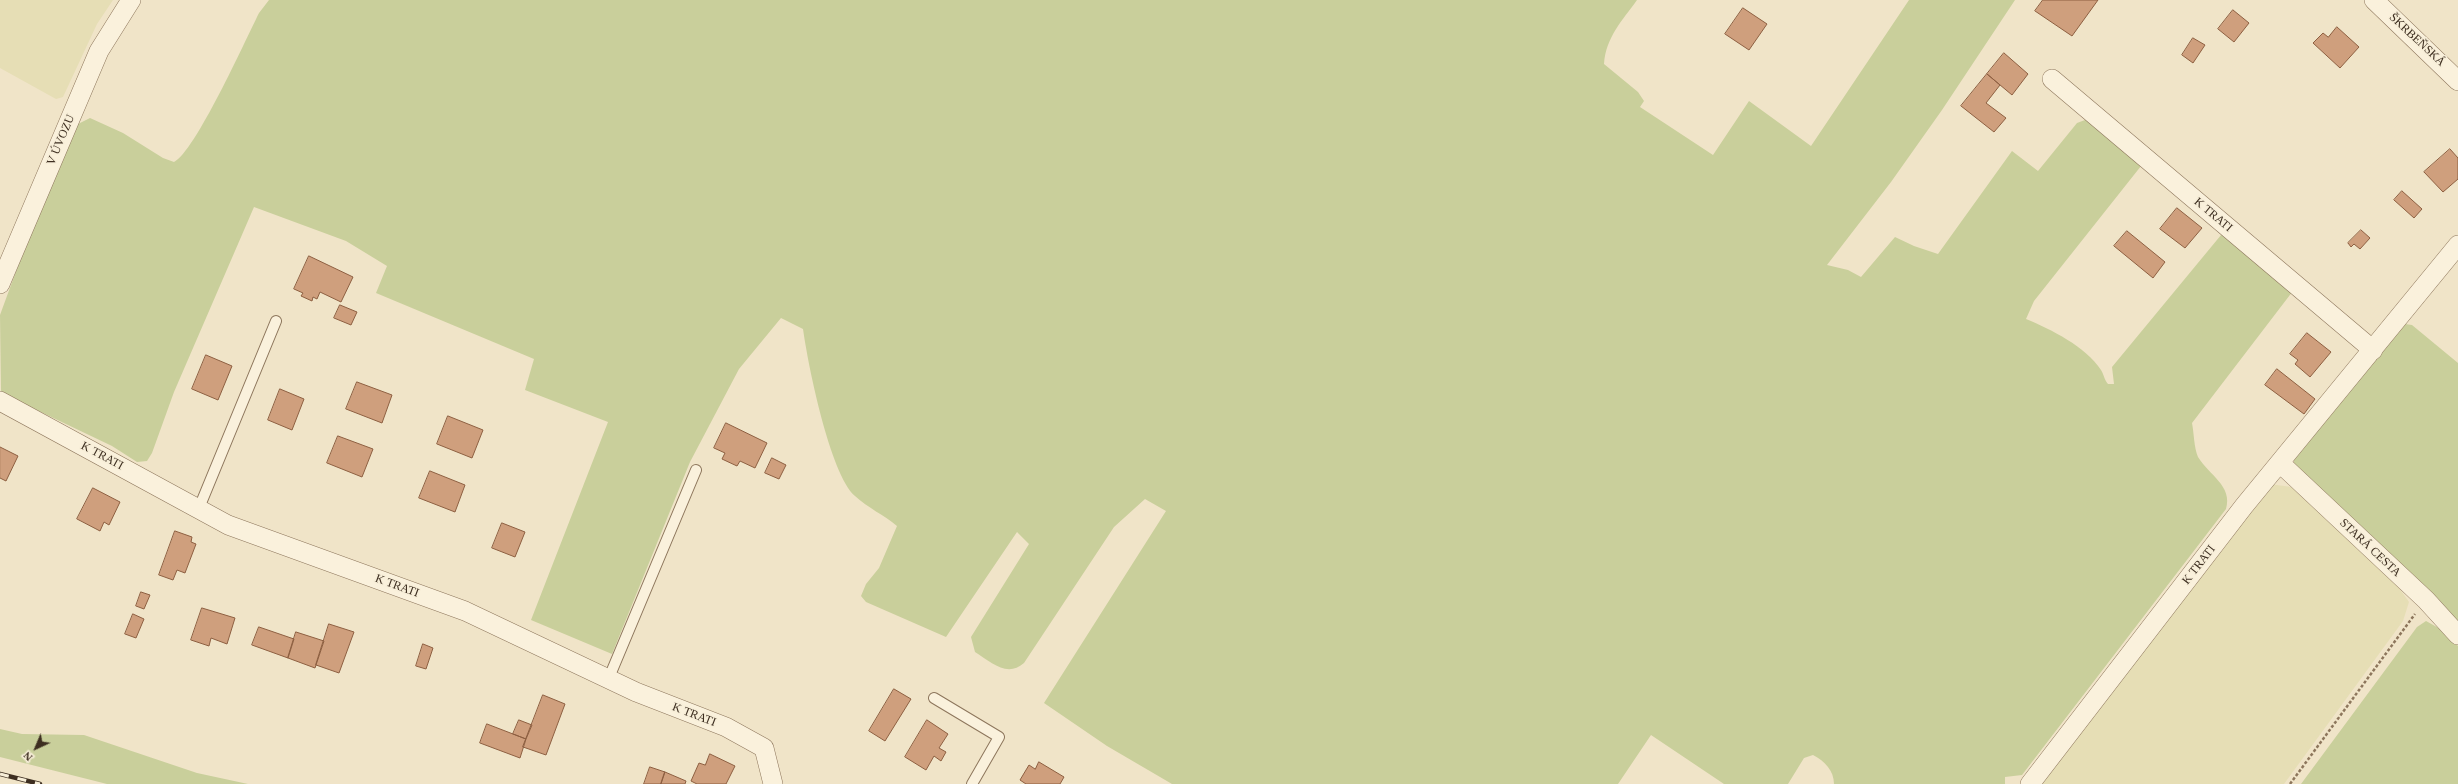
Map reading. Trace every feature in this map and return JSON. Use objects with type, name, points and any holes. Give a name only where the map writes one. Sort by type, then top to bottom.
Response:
[{"type":"street","name":"V ÚVOZU","points":[[0,284],[99,51],[131,0]]},
{"type":"street","name":"ŠKRBEŇSKÁ","points":[[2374,0],[2458,81]]},
{"type":"street","name":"K TRATI","points":[[2052,79],[2373,350]]},
{"type":"street","name":"K TRATI","points":[[2030,784],[2244,506],[2458,245]]},
{"type":"street","name":"K TRATI","points":[[0,401],[228,524],[466,611],[608,680],[726,727],[764,748],[773,784]]},
{"type":"street","name":"STARÁ CESTA","points":[[2280,463],[2426,600],[2458,635]]},
{"type":"lane","points":[[199,508],[276,321]]},
{"type":"lane","points":[[608,680],[696,470]]},
{"type":"lane","points":[[934,698],[999,737],[972,784]]},
{"type":"path","points":[[2290,784],[2426,600]]},
{"type":"shaded area","points":[[0,0],[113,0],[97,24],[63,97],[56,99],[0,68]]},
{"type":"shaded area","points":[[2269,484],[2292,487],[2399,588],[2409,602],[2403,621],[2284,784],[2041,784]]},
{"type":"green space","points":[[269,0],[1637,0],[1620,22],[1611,37],[1605,54],[1604,64],[1638,92],[1644,101],[1640,107],[1713,155],[1749,101],[1811,146],[1909,0],[2015,0],[1942,110],[1891,182],[1827,265],[1848,270],[1861,277],[1895,237],[1914,246],[1938,254],[2012,151],[2038,171],[2077,123],[2093,117],[2145,161],[2034,301],[2026,319],[2046,328],[2077,346],[2094,361],[2101,370],[2108,384],[2114,384],[2112,367],[2226,229],[2296,287],[2192,423],[2198,457],[2223,487],[2227,501],[2226,509],[2022,775],[2005,777],[2005,784],[1834,784],[1831,771],[1821,760],[1813,755],[1804,758],[1788,784],[1724,784],[1651,735],[1618,784],[1172,784],[1107,746],[1044,703],[1166,511],[1145,499],[1114,527],[1024,663],[1018,667],[1005,669],[993,664],[975,652],[971,637],[1029,544],[1017,532],[946,637],[866,602],[861,596],[866,584],[879,568],[897,526],[855,496],[846,484],[837,466],[822,418],[815,392],[803,329],[781,318],[739,369],[690,462],[612,654],[531,620],[608,422],[525,390],[534,359],[376,293],[387,266],[346,241],[254,207],[174,392],[152,453],[147,461],[137,462],[112,446],[1,393],[0,315],[44,195],[78,124],[90,118],[123,133],[163,158],[174,162],[183,154],[206,118],[259,13]]},
{"type":"green space","points":[[2405,324],[2412,325],[2458,363],[2458,624],[2294,463],[2294,456]]},
{"type":"green space","points":[[2426,621],[2444,631],[2458,646],[2458,784],[2301,784],[2417,627]]},
{"type":"green space","points":[[0,729],[22,734],[84,735],[197,773],[248,784],[107,784],[0,757]]},
{"type":"building","points":[[2043,0],[2098,0],[2072,36],[2035,11]]},
{"type":"building","points":[[1743,8],[1767,24],[1749,50],[1725,34]]},
{"type":"building","points":[[2233,10],[2249,23],[2234,42],[2218,29]]},
{"type":"building","points":[[2337,27],[2359,47],[2340,68],[2313,43],[2323,33],[2328,37]]},
{"type":"building","points":[[2193,38],[2205,45],[2193,63],[2182,55]]},
{"type":"building","points":[[2004,53],[2028,74],[2012,95],[1987,74]]},
{"type":"building","points":[[1987,74],[2000,85],[1986,103],[2006,118],[1994,132],[1961,106]]},
{"type":"building","points":[[2450,149],[2458,158],[2458,179],[2443,192],[2424,172]]},
{"type":"building","points":[[2402,191],[2422,209],[2414,218],[2394,200]]},
{"type":"building","points":[[2177,208],[2202,228],[2185,248],[2160,229]]},
{"type":"building","points":[[2361,230],[2370,238],[2360,249],[2354,244],[2351,247],[2348,243]]},
{"type":"building","points":[[2127,231],[2165,262],[2153,278],[2114,246]]},
{"type":"building","points":[[309,256],[353,277],[341,302],[320,292],[317,299],[313,297],[312,301],[301,296],[303,293],[294,289]]},
{"type":"building","points":[[340,305],[357,312],[351,325],[334,318]]},
{"type":"building","points":[[2307,333],[2331,352],[2310,377],[2295,364],[2298,360],[2290,354]]},
{"type":"building","points":[[206,355],[232,366],[218,400],[192,389]]},
{"type":"building","points":[[2277,369],[2315,399],[2304,414],[2265,385]]},
{"type":"building","points":[[357,382],[392,395],[382,423],[346,409]]},
{"type":"building","points":[[280,389],[304,399],[292,430],[268,420]]},
{"type":"building","points":[[448,416],[483,430],[472,458],[437,444]]},
{"type":"building","points":[[726,423],[767,443],[755,468],[740,461],[737,466],[722,459],[725,453],[714,448]]},
{"type":"building","points":[[338,436],[373,449],[362,477],[327,463]]},
{"type":"building","points":[[0,447],[18,456],[6,481],[0,478]]},
{"type":"building","points":[[772,458],[786,465],[779,479],[765,473]]},
{"type":"building","points":[[430,471],[465,485],[455,512],[419,498]]},
{"type":"building","points":[[93,488],[120,502],[109,525],[104,522],[100,531],[77,519]]},
{"type":"building","points":[[502,523],[525,532],[515,557],[492,548]]},
{"type":"building","points":[[175,531],[192,537],[191,542],[196,544],[185,573],[177,570],[173,580],[159,575]]},
{"type":"building","points":[[141,592],[150,595],[144,609],[136,606]]},
{"type":"building","points":[[202,608],[235,618],[227,644],[211,638],[209,646],[191,640]]},
{"type":"building","points":[[133,614],[144,619],[136,638],[125,634]]},
{"type":"building","points":[[329,624],[354,632],[339,673],[316,665]]},
{"type":"building","points":[[259,627],[294,639],[288,658],[252,645]]},
{"type":"building","points":[[296,632],[324,641],[315,668],[288,658]]},
{"type":"building","points":[[423,644],[433,648],[426,669],[416,666]]},
{"type":"building","points":[[894,689],[911,699],[885,741],[869,731]]},
{"type":"building","points":[[543,695],[565,704],[546,755],[523,747]]},
{"type":"building","points":[[519,720],[532,725],[526,739],[513,734]]},
{"type":"building","points":[[927,720],[948,734],[939,748],[946,752],[941,761],[934,756],[926,770],[905,757]]},
{"type":"building","points":[[487,724],[526,739],[520,758],[480,743]]},
{"type":"building","points":[[710,754],[735,766],[726,784],[697,784],[691,781],[699,763],[705,765]]},
{"type":"building","points":[[1039,762],[1064,777],[1060,784],[1026,784],[1020,780],[1029,765],[1035,769]]},
{"type":"building","points":[[650,767],[665,772],[661,784],[644,784]]},
{"type":"building","points":[[665,772],[686,781],[685,784],[661,784]]},
{"type":"railway","points":[[0,774],[40,784]]}]
